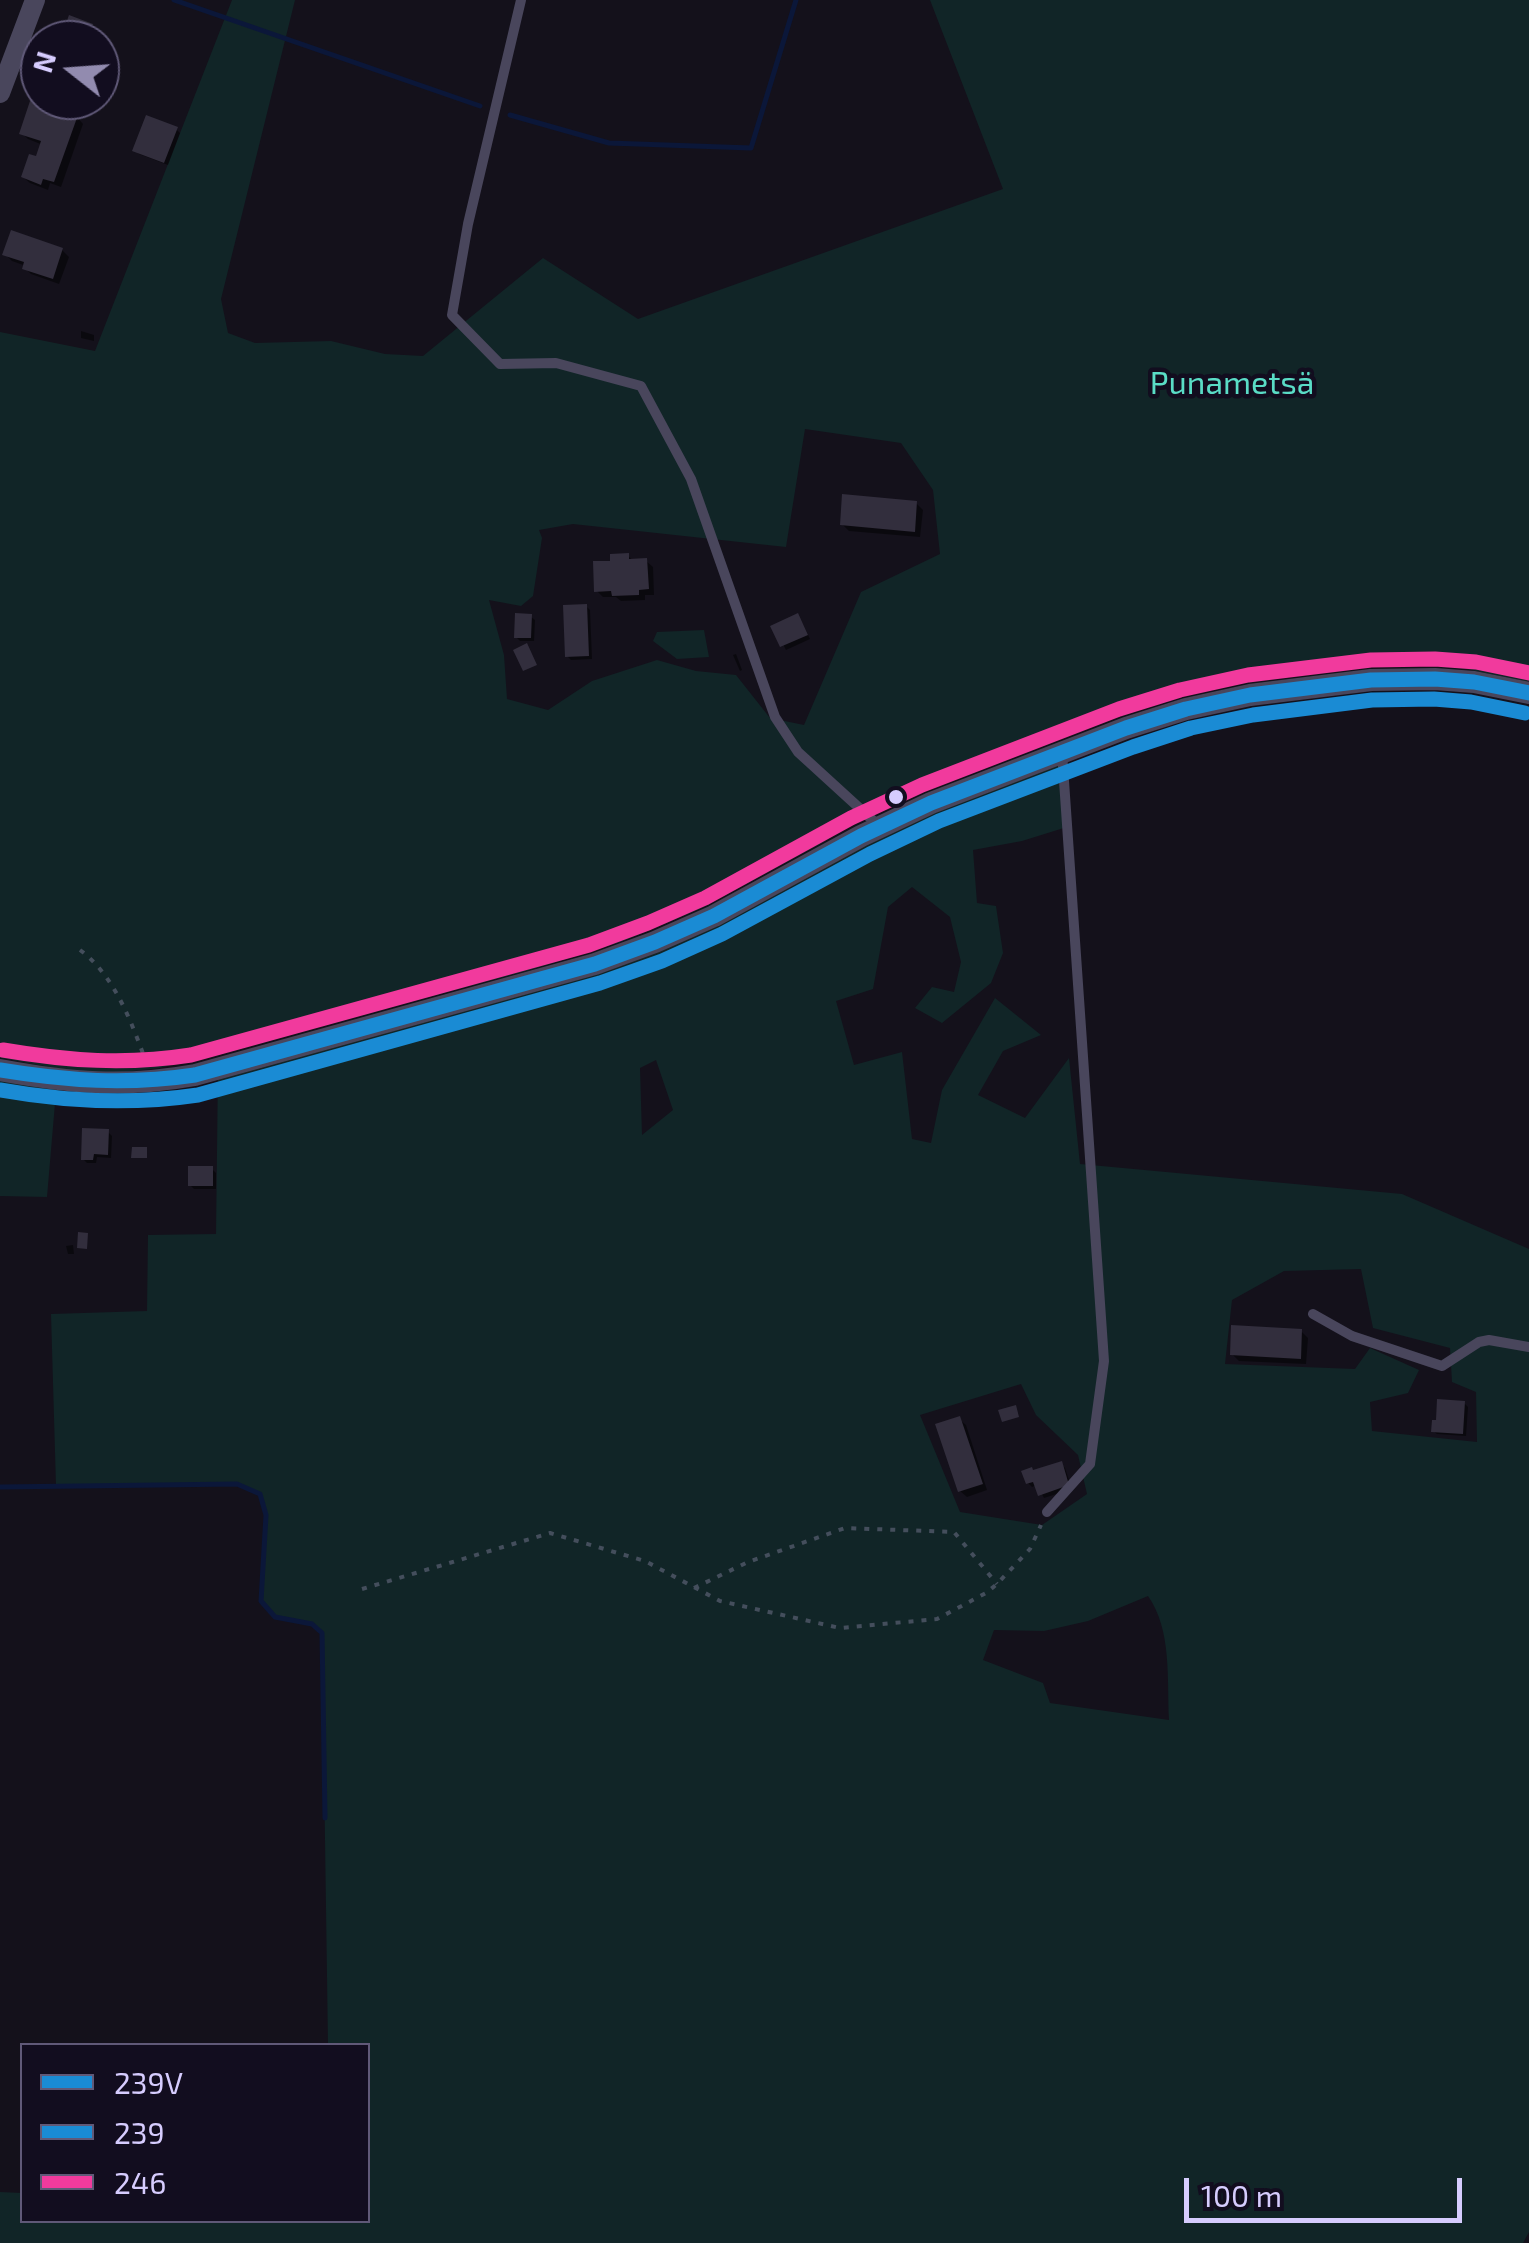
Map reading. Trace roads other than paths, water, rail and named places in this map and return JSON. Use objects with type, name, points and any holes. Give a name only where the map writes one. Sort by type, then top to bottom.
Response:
[{"type":"street","points":[[0,93],[35,0]]},
{"type":"street","points":[[0,1070],[56,1080],[154,1083],[596,964],[714,916],[931,803],[1062,751],[1186,710],[1250,695],[1371,680],[1474,682],[1529,693]]},
{"type":"lane","points":[[521,0],[468,224],[452,315],[500,364],[556,363],[641,386],[690,479],[775,717],[798,752],[880,827]]},
{"type":"lane","points":[[1047,1512],[1090,1464],[1104,1361],[1062,751]]},
{"type":"lane","points":[[1313,1314],[1352,1336],[1442,1366],[1489,1340],[1529,1347]]},
{"type":"waterway","points":[[174,0],[480,106]]},
{"type":"waterway","points":[[510,115],[609,143],[751,148],[796,0]]},
{"type":"waterway","points":[[0,1487],[237,1484],[260,1494],[266,1515],[261,1601],[275,1617],[312,1624],[322,1633],[325,1818]]},
{"type":"park label","name":"Punametsä","points":[[1232,383]]}]
